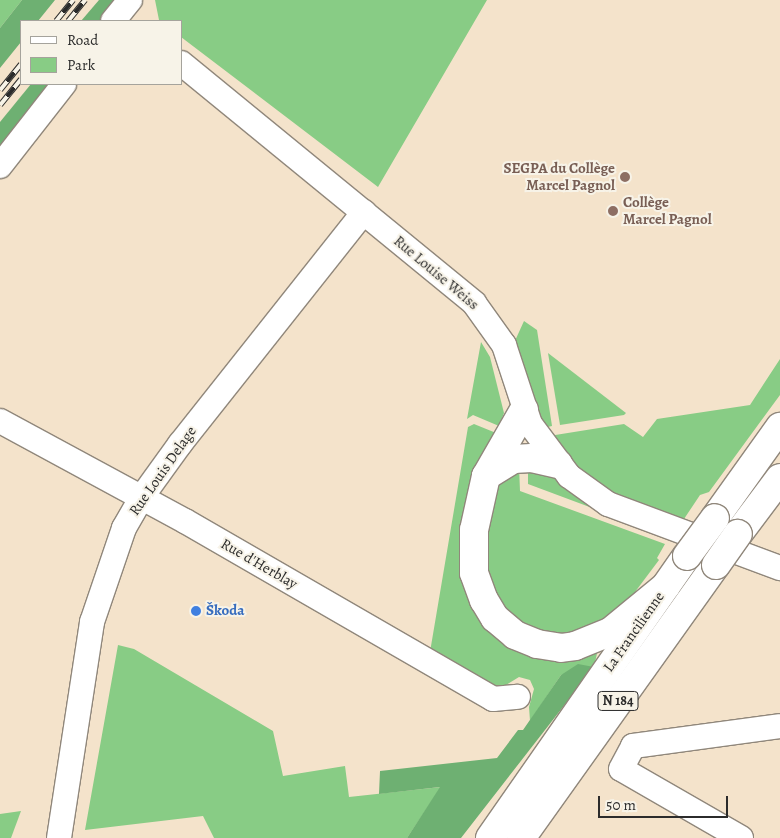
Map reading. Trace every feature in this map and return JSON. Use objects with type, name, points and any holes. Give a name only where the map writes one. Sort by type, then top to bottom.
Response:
[{"type":"highway","points":[[524,410],[486,476],[474,530],[474,573],[489,610],[515,635],[537,644],[561,648],[593,641],[610,632],[666,586]]},
{"type":"highway","name":"La Francilienne","points":[[490,838],[687,556],[780,427]]},
{"type":"highway","points":[[486,476],[513,459],[532,458],[558,464]]},
{"type":"highway","name":"La Francilienne","points":[[521,838],[780,478]]},
{"type":"street","name":"Rue Louise Weiss","points":[[182,64],[364,212],[482,312],[504,345],[524,410],[558,464],[608,504],[780,568]]},
{"type":"street","points":[[0,166],[63,85]]},
{"type":"street","name":"Rue Louis Delage","points":[[59,838],[92,622],[117,544],[141,498],[364,212]]},
{"type":"street","name":"Rue d'Herblay","points":[[0,421],[141,498],[493,700],[518,697]]},
{"type":"street","points":[[741,838],[620,768],[633,746],[780,726]]},
{"type":"green space","points":[[0,0],[22,0],[0,28]]},
{"type":"green space","points":[[22,0],[55,0],[39,20],[20,20],[20,43],[0,68],[0,28]]},
{"type":"green space","points":[[99,0],[117,0],[101,20],[82,20]]},
{"type":"green space","points":[[155,0],[487,0],[378,187],[182,38],[182,20],[159,20]]},
{"type":"green space","points":[[30,85],[50,85],[0,149],[0,122]]},
{"type":"green space","points":[[524,321],[537,330],[552,426],[543,428],[514,343]]},
{"type":"green space","points":[[481,342],[490,357],[504,413],[499,426],[473,415],[467,419]]},
{"type":"green space","points":[[548,353],[626,413],[624,415],[560,425]]},
{"type":"green space","points":[[780,359],[780,395],[709,492],[700,495],[682,522],[606,491],[579,471],[549,436],[624,424],[643,437],[657,419],[750,405]]},
{"type":"green space","points":[[474,424],[501,435],[474,470],[469,484],[485,623],[598,649],[594,667],[561,675],[530,721],[529,707],[534,689],[530,680],[519,677],[498,690],[430,652],[468,427]]},
{"type":"green space","points":[[519,465],[520,491],[665,544],[657,558],[659,560],[629,600],[595,627],[559,637],[528,629],[500,606],[486,568],[487,537],[494,489],[506,470]]},
{"type":"green space","points":[[528,465],[551,471],[611,515],[528,484]]},
{"type":"green space","points":[[118,645],[134,649],[273,731],[283,776],[345,766],[349,797],[441,787],[407,838],[214,838],[203,816],[85,830]]},
{"type":"green space","points":[[578,664],[594,667],[461,838],[407,838],[440,787],[379,794],[380,771],[497,758],[518,730],[523,730],[561,675]]},
{"type":"green space","points":[[21,811],[11,838],[0,838],[0,814]]},
{"type":"railway","points":[[57,20],[73,0]]},
{"type":"railway","points":[[69,20],[85,0]]},
{"type":"railway","points":[[0,90],[20,65]]},
{"type":"railway","points":[[0,105],[20,80]]},
{"type":"place","name":"SEGPA du Collège Marcel Pagnol","points":[[625,177]]},
{"type":"place","name":"Collège Marcel Pagnol","points":[[613,211]]},
{"type":"place","name":"Škoda","points":[[196,611]]}]
